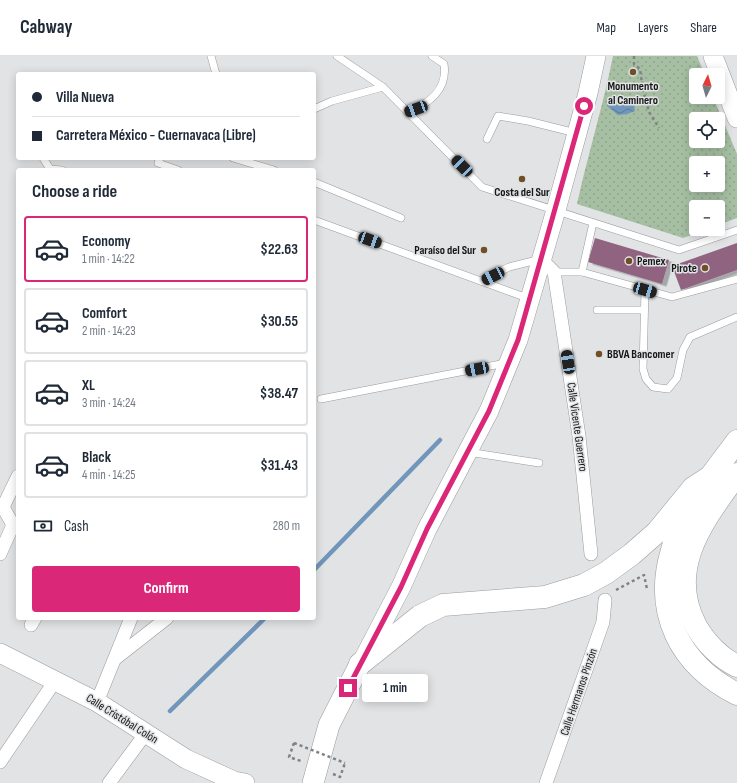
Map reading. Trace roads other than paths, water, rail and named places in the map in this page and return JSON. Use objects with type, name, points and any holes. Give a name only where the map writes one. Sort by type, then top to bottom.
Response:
[{"type":"highway","points":[[737,441],[679,527],[668,564],[666,588],[668,610],[674,634],[688,656],[710,678],[737,694]]},
{"type":"highway","points":[[737,474],[698,531],[690,549],[685,580],[686,599],[690,614],[700,633],[716,651],[737,666]]},
{"type":"highway","points":[[360,664],[420,616],[442,605],[546,596],[584,584],[606,573],[632,554],[657,532],[693,488],[713,475]]},
{"type":"main road","points":[[315,775],[329,725],[401,587],[427,529],[489,411],[518,340],[530,299],[548,265],[556,210],[596,56]]},
{"type":"main road","points":[[713,56],[737,118]]},
{"type":"main road","name":"Calle Cristóbal Colón","points":[[0,653],[97,702],[186,759],[234,781],[245,783]]},
{"type":"street","name":"Calle Vicente Guerrero","points":[[548,265],[579,436],[591,554]]},
{"type":"street","points":[[0,554],[13,525],[3,507],[16,480]]},
{"type":"street","name":"Calle Hermanos Pinzón","points":[[546,783],[603,622],[605,600]]},
{"type":"street","points":[[97,702],[130,620]]},
{"type":"street","points":[[116,658],[164,620]]},
{"type":"street","points":[[0,762],[55,681]]},
{"type":"street","points":[[109,783],[146,733]]},
{"type":"lane","points":[[211,56],[212,66],[215,72]]},
{"type":"lane","points":[[337,56],[383,88],[482,187],[679,250],[737,230]]},
{"type":"lane","points":[[408,112],[424,106],[438,91],[446,75],[444,64],[432,56]]},
{"type":"lane","points":[[316,108],[332,101],[383,88]]},
{"type":"lane","points":[[487,140],[498,116],[528,121],[577,133]]},
{"type":"lane","points":[[159,160],[174,168]]},
{"type":"lane","points":[[240,160],[267,168]]},
{"type":"lane","points":[[316,183],[401,218]]},
{"type":"lane","points":[[316,221],[530,299]]},
{"type":"lane","points":[[582,272],[593,223]]},
{"type":"lane","points":[[481,281],[509,267],[548,265],[582,272],[672,298],[737,279]]},
{"type":"lane","points":[[645,290],[643,369],[646,379],[653,387],[668,389],[677,378],[683,350],[690,337],[737,317]]},
{"type":"lane","points":[[597,310],[644,310]]},
{"type":"lane","points":[[322,399],[508,363]]},
{"type":"lane","points":[[467,452],[539,462]]},
{"type":"water","points":[[610,101],[619,106],[630,103],[634,106],[635,111],[618,115],[607,106],[607,102]]},
{"type":"waterway","points":[[316,568],[440,440]]},
{"type":"waterway","points":[[170,711],[263,620]]},
{"type":"place","name":"Monumento al Caminero","points":[[633,72]]},
{"type":"place","name":"Costa del Sur","points":[[522,179]]},
{"type":"place","name":"Paraíso del Sur","points":[[484,250]]},
{"type":"place","name":"Pemex","points":[[629,261]]},
{"type":"place","name":"Pirote","points":[[705,268]]},
{"type":"place","name":"BBVA Bancomer","points":[[599,354]]}]
